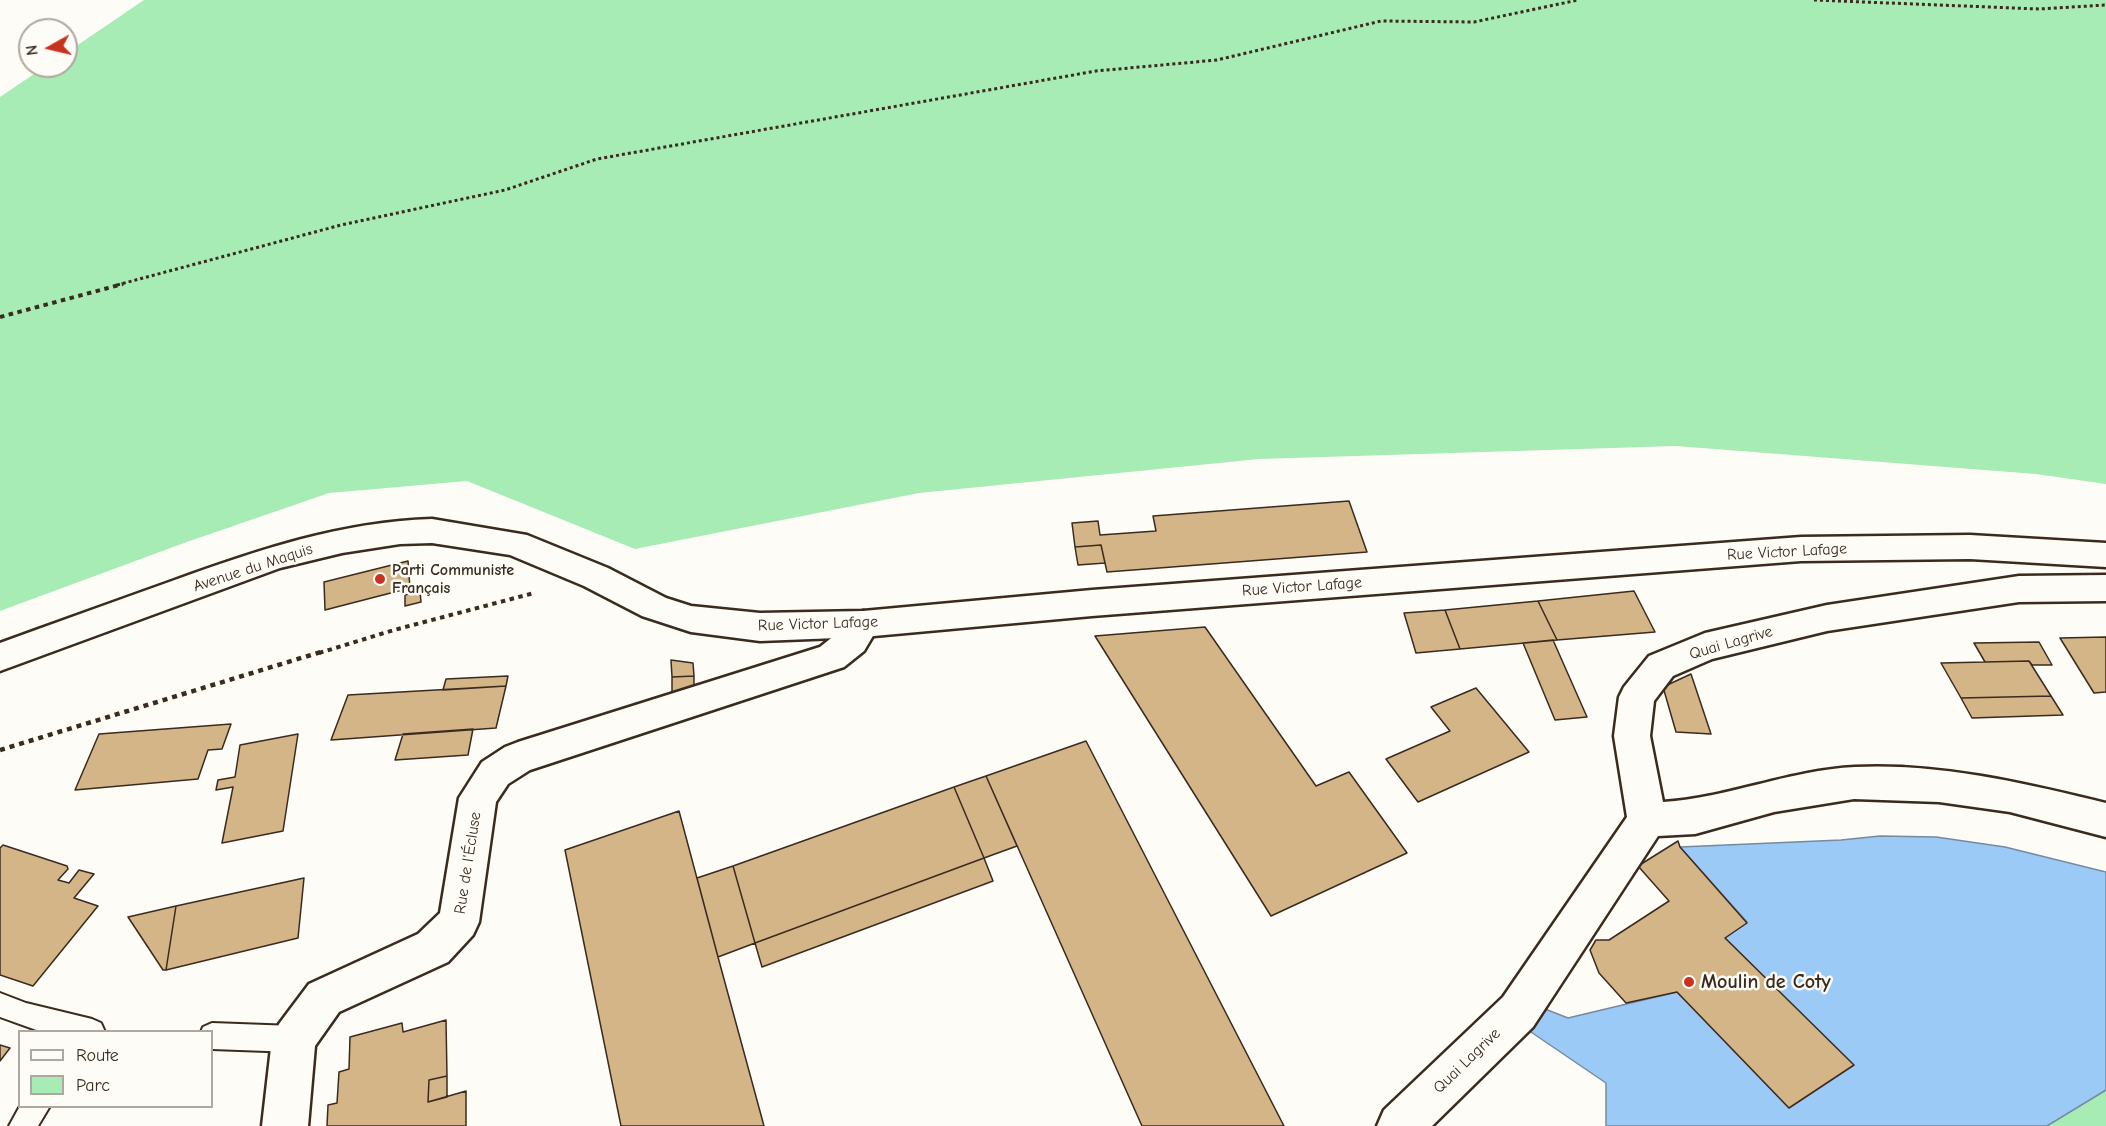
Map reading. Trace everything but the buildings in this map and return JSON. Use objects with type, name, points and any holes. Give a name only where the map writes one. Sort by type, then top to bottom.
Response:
[{"type":"street","name":"Avenue du Maquis","points":[[0,657],[275,557],[342,541],[400,532],[432,531],[515,544]]},
{"type":"street","name":"Rue Victor Lafage","points":[[515,544],[596,577],[654,607],[691,619],[760,627],[863,624],[1127,600],[1801,549],[1970,547],[2106,555]]},
{"type":"street","name":"Quai Lagrive","points":[[1401,1126],[1518,1012],[1647,820],[1632,736],[1637,697],[1661,666],[1706,647],[1827,618],[2019,589],[2106,588]]},
{"type":"street","name":"Rue de l'Écluse","points":[[294,1039],[324,998],[433,948],[459,922],[478,798],[495,773],[518,758],[832,657],[852,641],[863,624]]},
{"type":"street","points":[[1647,820],[1695,817],[1774,796],[1854,783],[1939,786],[2010,796],[2106,820]]},
{"type":"street","points":[[285,1126],[294,1039]]},
{"type":"lane","points":[[0,1005],[26,1015],[85,1030]]},
{"type":"lane","points":[[213,1036],[294,1039]]},
{"type":"lane","points":[[22,1126],[37,1108]]},
{"type":"path","points":[[0,317],[340,225],[505,190],[597,159],[1096,71],[1217,60],[1381,21],[1474,22],[1578,0]]},
{"type":"path","points":[[1814,0],[2039,9],[2106,5]]},
{"type":"path","points":[[0,750],[146,703],[394,630],[596,577]]},
{"type":"green space","points":[[144,0],[2106,0],[2106,484],[2036,474],[1676,446],[1259,459],[919,493],[635,549],[467,481],[329,493],[184,543],[0,611],[0,97],[28,78],[78,78],[78,45]]},
{"type":"green space","points":[[2106,1090],[2106,1126],[2047,1126],[2101,1092]]},
{"type":"water","points":[[1880,836],[1936,837],[2005,847],[2106,872],[2106,1090],[2047,1126],[1606,1126],[1606,1083],[1528,1030],[1545,1009],[1568,1018],[1677,992],[1789,1108],[1853,1065],[1725,938],[1747,922],[1680,847],[1841,840]]},
{"type":"place","name":"Parti Communiste Français","points":[[380,579]]},
{"type":"place","name":"Moulin de Coty","points":[[1689,982]]}]
